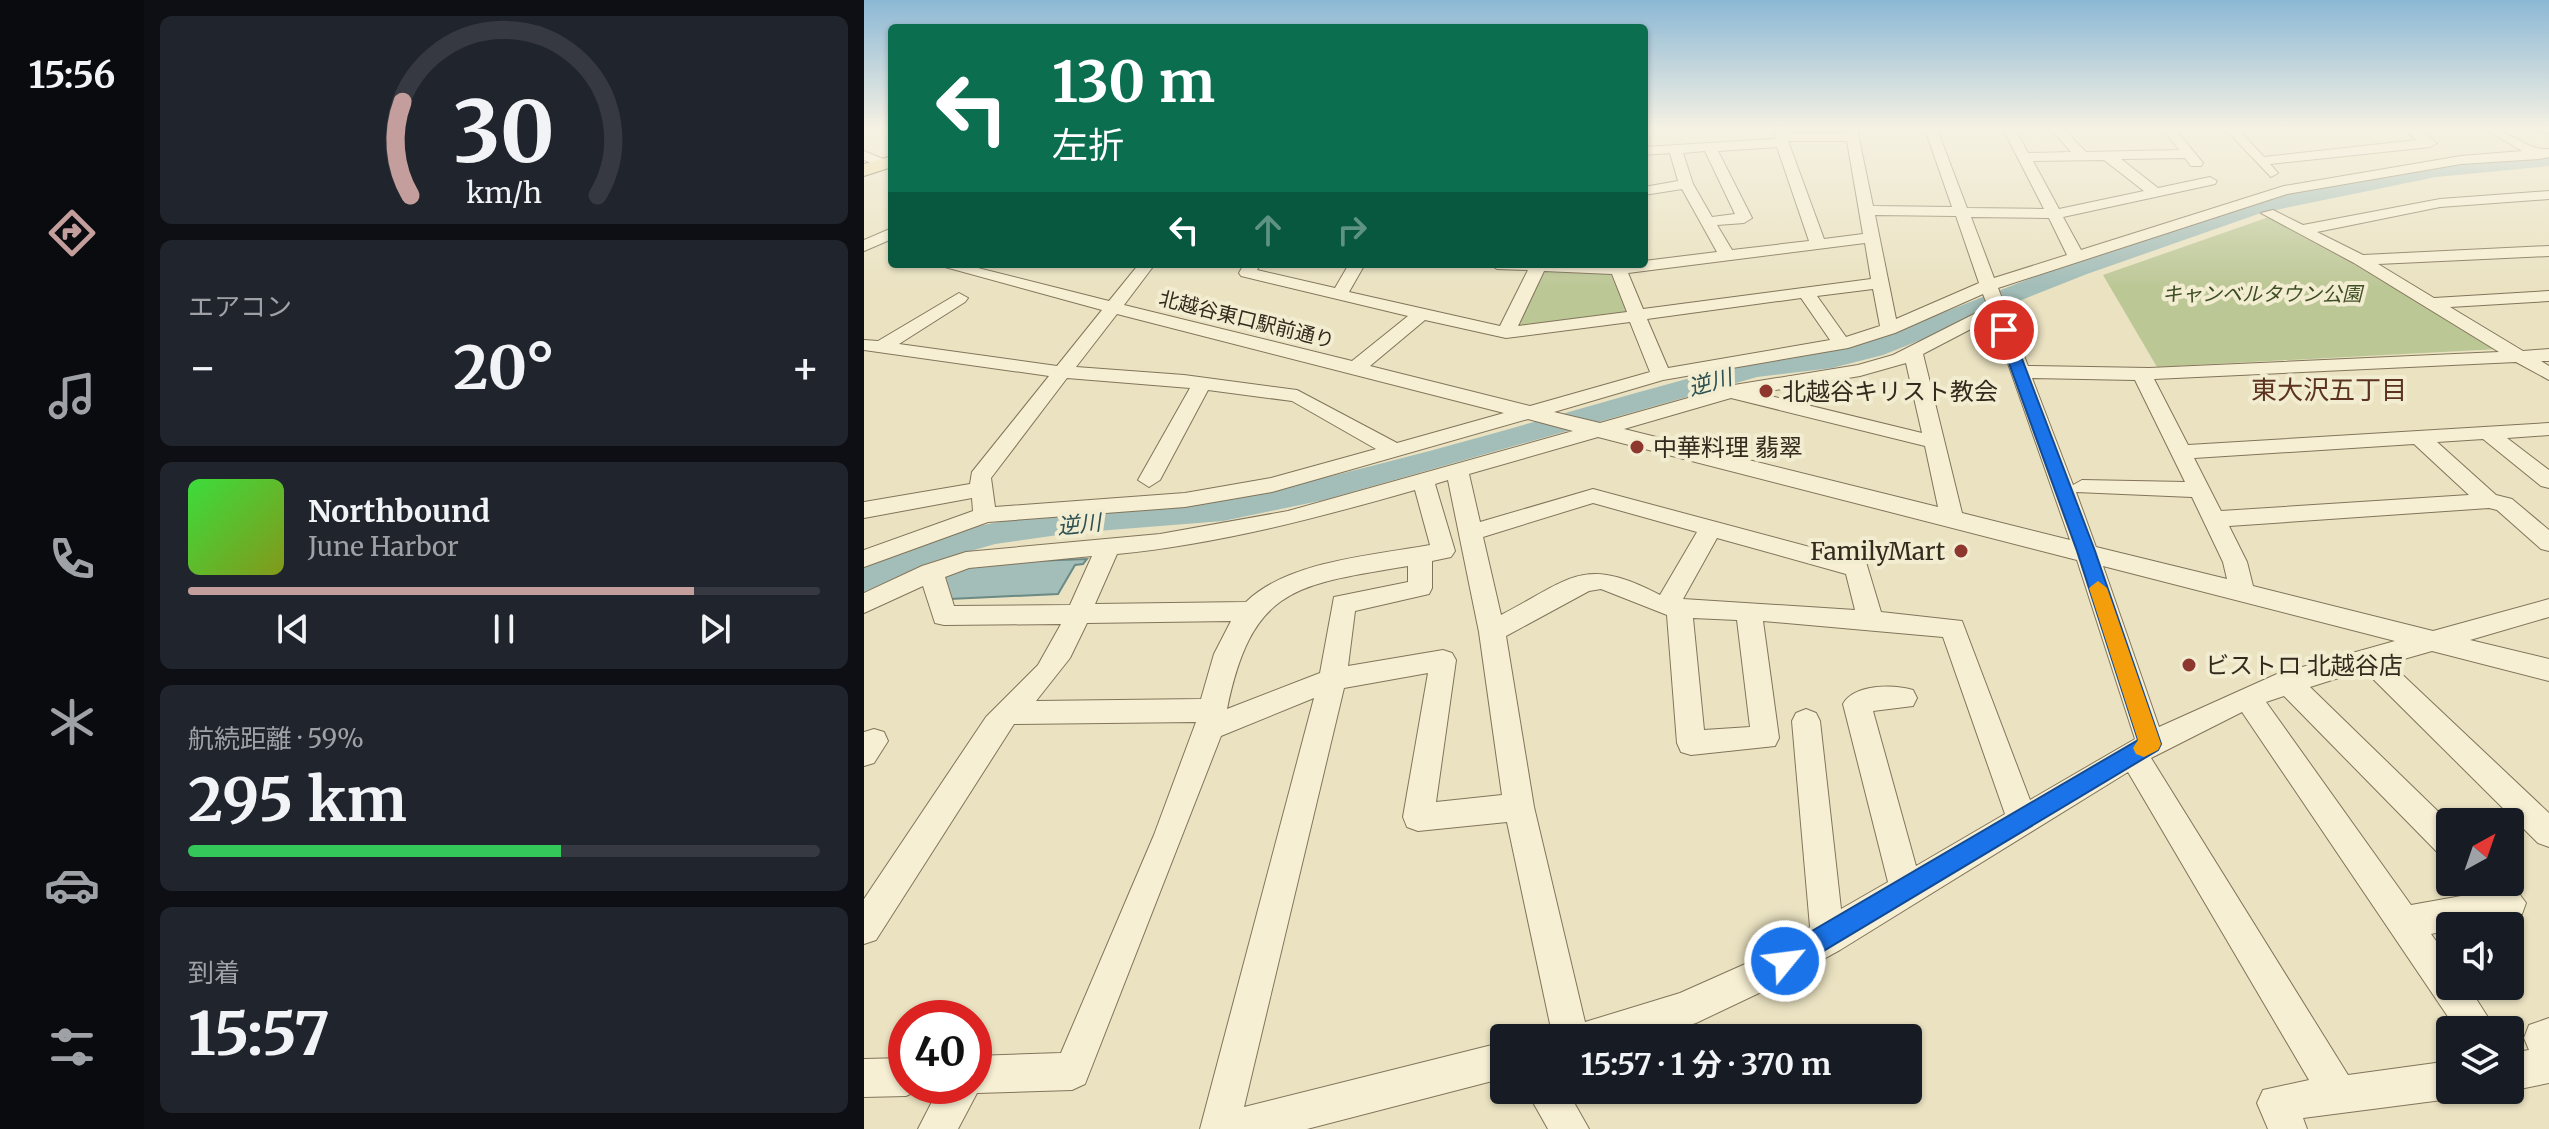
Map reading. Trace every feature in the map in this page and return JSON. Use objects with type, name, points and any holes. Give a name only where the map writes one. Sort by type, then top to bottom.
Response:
[{"type":"street","points":[[1707,222],[1744,218],[1727,182]]},
{"type":"street","points":[[1797,182],[1818,244]]},
{"type":"street","points":[[1862,182],[1868,210],[1869,238],[1889,329]]},
{"type":"street","points":[[1950,182],[2086,551],[2142,749],[2338,1094]]},
{"type":"street","points":[[2038,182],[2077,258]]},
{"type":"street","points":[[2141,182],[2156,193]]},
{"type":"street","points":[[2221,182],[2230,190]]},
{"type":"street","points":[[2278,182],[2284,190]]},
{"type":"street","points":[[1868,210],[2056,214],[2156,193],[2284,190],[2329,182]]},
{"type":"street","points":[[1648,190],[1686,184],[1727,256]]},
{"type":"street","points":[[864,559],[985,515],[1185,500],[1272,485],[1537,415],[1661,375],[1842,344],[1991,297],[2230,190]]},
{"type":"street","points":[[2302,230],[2440,203],[2549,195]]},
{"type":"street","points":[[2529,196],[2549,208]]},
{"type":"street","points":[[2268,213],[2360,260],[2549,374]]},
{"type":"street","points":[[865,245],[888,235]]},
{"type":"street","points":[[1648,264],[1869,238]]},
{"type":"street","points":[[865,245],[888,250]]},
{"type":"street","points":[[2360,260],[2549,251]]},
{"type":"street","name":"北越谷東口駅前通り","points":[[958,268],[2549,670]]},
{"type":"street","points":[[985,515],[979,490],[980,477],[1144,268]]},
{"type":"street","points":[[1250,268],[1247,273],[1506,333],[1878,283]]},
{"type":"street","points":[[1339,295],[1355,268]]},
{"type":"street","points":[[1506,333],[1537,268]]},
{"type":"street","points":[[1618,268],[1661,375]]},
{"type":"street","points":[[1806,293],[1842,344]]},
{"type":"street","points":[[2431,303],[2549,296]]},
{"type":"street","points":[[864,604],[931,572],[988,555],[1208,535],[1288,519],[1590,429],[1729,392],[1860,370],[1913,352],[1991,297]]},
{"type":"street","points":[[873,346],[959,298]]},
{"type":"street","points":[[1354,369],[1421,314]]},
{"type":"street","points":[[873,346],[1060,372],[1202,383],[1297,396],[1398,452]]},
{"type":"street","points":[[1913,352],[1952,518]]},
{"type":"street","points":[[2020,372],[2142,374],[2549,355]]},
{"type":"street","points":[[2142,374],[2235,562],[2243,593]]},
{"type":"street","points":[[1149,480],[1202,383]]},
{"type":"street","points":[[1729,392],[1934,442]]},
{"type":"street","points":[[2180,452],[2549,429]]},
{"type":"street","points":[[2489,434],[2549,481]]},
{"type":"street","points":[[2420,438],[2489,501]]},
{"type":"street","points":[[1457,469],[1473,532],[1492,632],[1519,807],[1568,1024]]},
{"type":"street","points":[[992,1074],[1072,1071],[1174,827],[1211,719],[1233,640],[1253,611],[1272,594],[1335,572],[1443,551],[1423,479]]},
{"type":"street","points":[[2082,487],[2199,490]]},
{"type":"street","points":[[864,510],[979,490]]},
{"type":"street","points":[[1473,532],[1593,496],[1857,568],[1870,619]]},
{"type":"street","points":[[2213,519],[2489,501],[2504,504],[2549,543]]},
{"type":"street","points":[[1711,528],[1673,606],[1691,743],[1765,738],[1749,611]]},
{"type":"street","points":[[864,928],[958,780],[1006,713],[1047,672],[1061,651],[1075,613],[1109,546]]},
{"type":"street","points":[[1219,1129],[1333,679],[1343,604],[1420,588],[1420,555]]},
{"type":"street","points":[[931,572],[944,616],[1253,611]]},
{"type":"street","points":[[1492,632],[1583,583],[1601,580],[1617,583],[1655,603],[1673,606],[1870,619],[1953,628],[2023,821]]},
{"type":"street","points":[[1636,1024],[1683,1010],[1764,973],[1828,938],[2142,749],[2247,697],[2287,682],[2549,608]]},
{"type":"street","points":[[2369,659],[2549,833]]},
{"type":"street","points":[[1006,713],[1211,719],[1333,679],[1443,660],[1418,817],[1519,807]]},
{"type":"street","points":[[2287,682],[2436,830]]},
{"type":"street","points":[[2247,697],[2469,1016]]},
{"type":"street","points":[[1903,698],[1864,700],[1857,704],[1906,889]]},
{"type":"street","points":[[1806,721],[1828,938]]},
{"type":"street","points":[[2406,922],[2510,903],[2503,896]]},
{"type":"street","points":[[2549,1036],[2542,1038],[2549,1047]]},
{"type":"street","points":[[1232,1129],[1328,1117],[1490,1065]]},
{"type":"street","points":[[2524,1069],[2549,1065]]},
{"type":"street","points":[[864,1078],[888,1077]]},
{"type":"street","points":[[2288,1129],[2276,1103],[2436,1082]]},
{"type":"street","points":[[937,1129],[951,1104]]},
{"type":"street","points":[[1554,1104],[1570,1129]]},
{"type":"green space","name":"キャンベルタウン公園","points":[[2269,217],[2376,274],[2499,349],[2157,367],[2103,275]]},
{"type":"green space","points":[[1541,268],[1614,271],[1631,313],[1513,330]]},
{"type":"water","points":[[1087,559],[1083,564],[1075,565],[1058,594],[950,599],[941,578],[975,563]]},
{"type":"waterway","name":"逆川","points":[[864,580],[918,554],[995,533],[1072,522],[1223,510],[1324,490],[1755,369],[1832,360],[1874,349],[2079,269],[2254,209],[2380,182]]},
{"type":"slow traffic","points":[[2098,588],[2151,744],[2144,748]]},
{"type":"place","name":"北越谷キリスト教会","points":[[1766,391]]},
{"type":"place","name":"中華料理 翡翠","points":[[1637,447]]},
{"type":"place","name":"FamilyMart","points":[[1961,551]]},
{"type":"place","name":"ビストロ 北越谷店","points":[[2189,665]]},
{"type":"district","name":"東大沢五丁目","points":[[2329,389]]},
{"type":"route","points":[[1785,961],[2151,744],[2086,551],[2004,330]]}]
